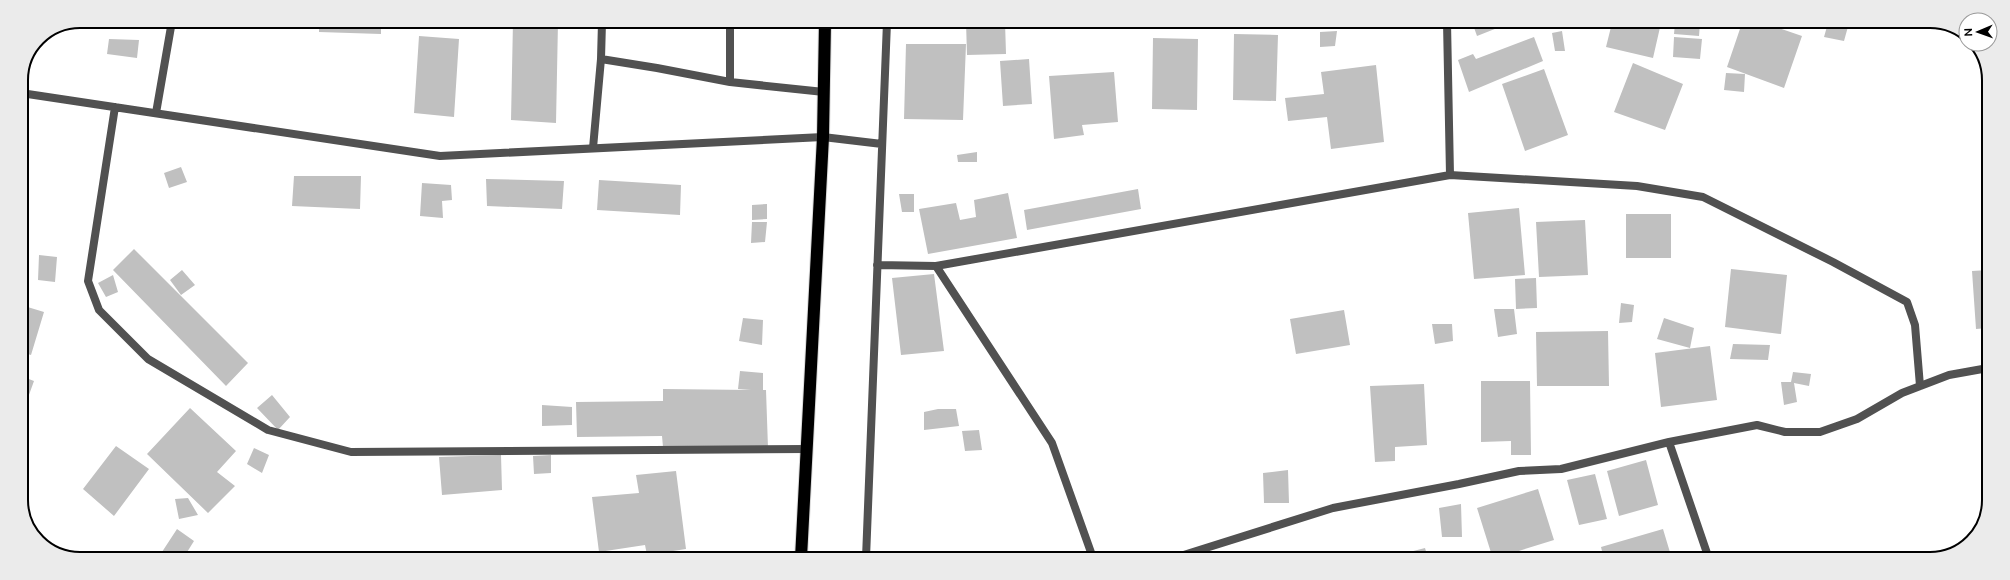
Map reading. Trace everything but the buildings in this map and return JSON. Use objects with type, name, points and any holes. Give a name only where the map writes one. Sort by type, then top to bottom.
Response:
[{"type":"highway","points":[[801,552],[823,137],[825,28]]},
{"type":"street","points":[[156,113],[171,28]]},
{"type":"street","points":[[593,148],[601,59],[602,28]]},
{"type":"street","points":[[730,28],[730,82]]},
{"type":"street","points":[[866,552],[887,28]]},
{"type":"street","points":[[1447,28],[1450,175]]},
{"type":"street","points":[[601,59],[730,82],[824,92]]},
{"type":"street","points":[[28,94],[440,156],[823,137],[882,144]]},
{"type":"street","points":[[115,107],[88,281],[99,310],[148,359],[268,430],[351,452],[807,449]]},
{"type":"street","points":[[877,265],[936,266],[1450,175],[1637,186],[1703,197],[1833,262],[1906,302],[1915,325],[1920,386]]},
{"type":"street","points":[[936,266],[1052,443],[1091,552]]},
{"type":"street","points":[[1193,552],[1334,508],[1519,471],[1561,469],[1669,442],[1757,425],[1785,432],[1820,432],[1857,419],[1902,393],[1920,386],[1949,375],[1982,369]]},
{"type":"street","points":[[1669,442],[1707,552]]}]
